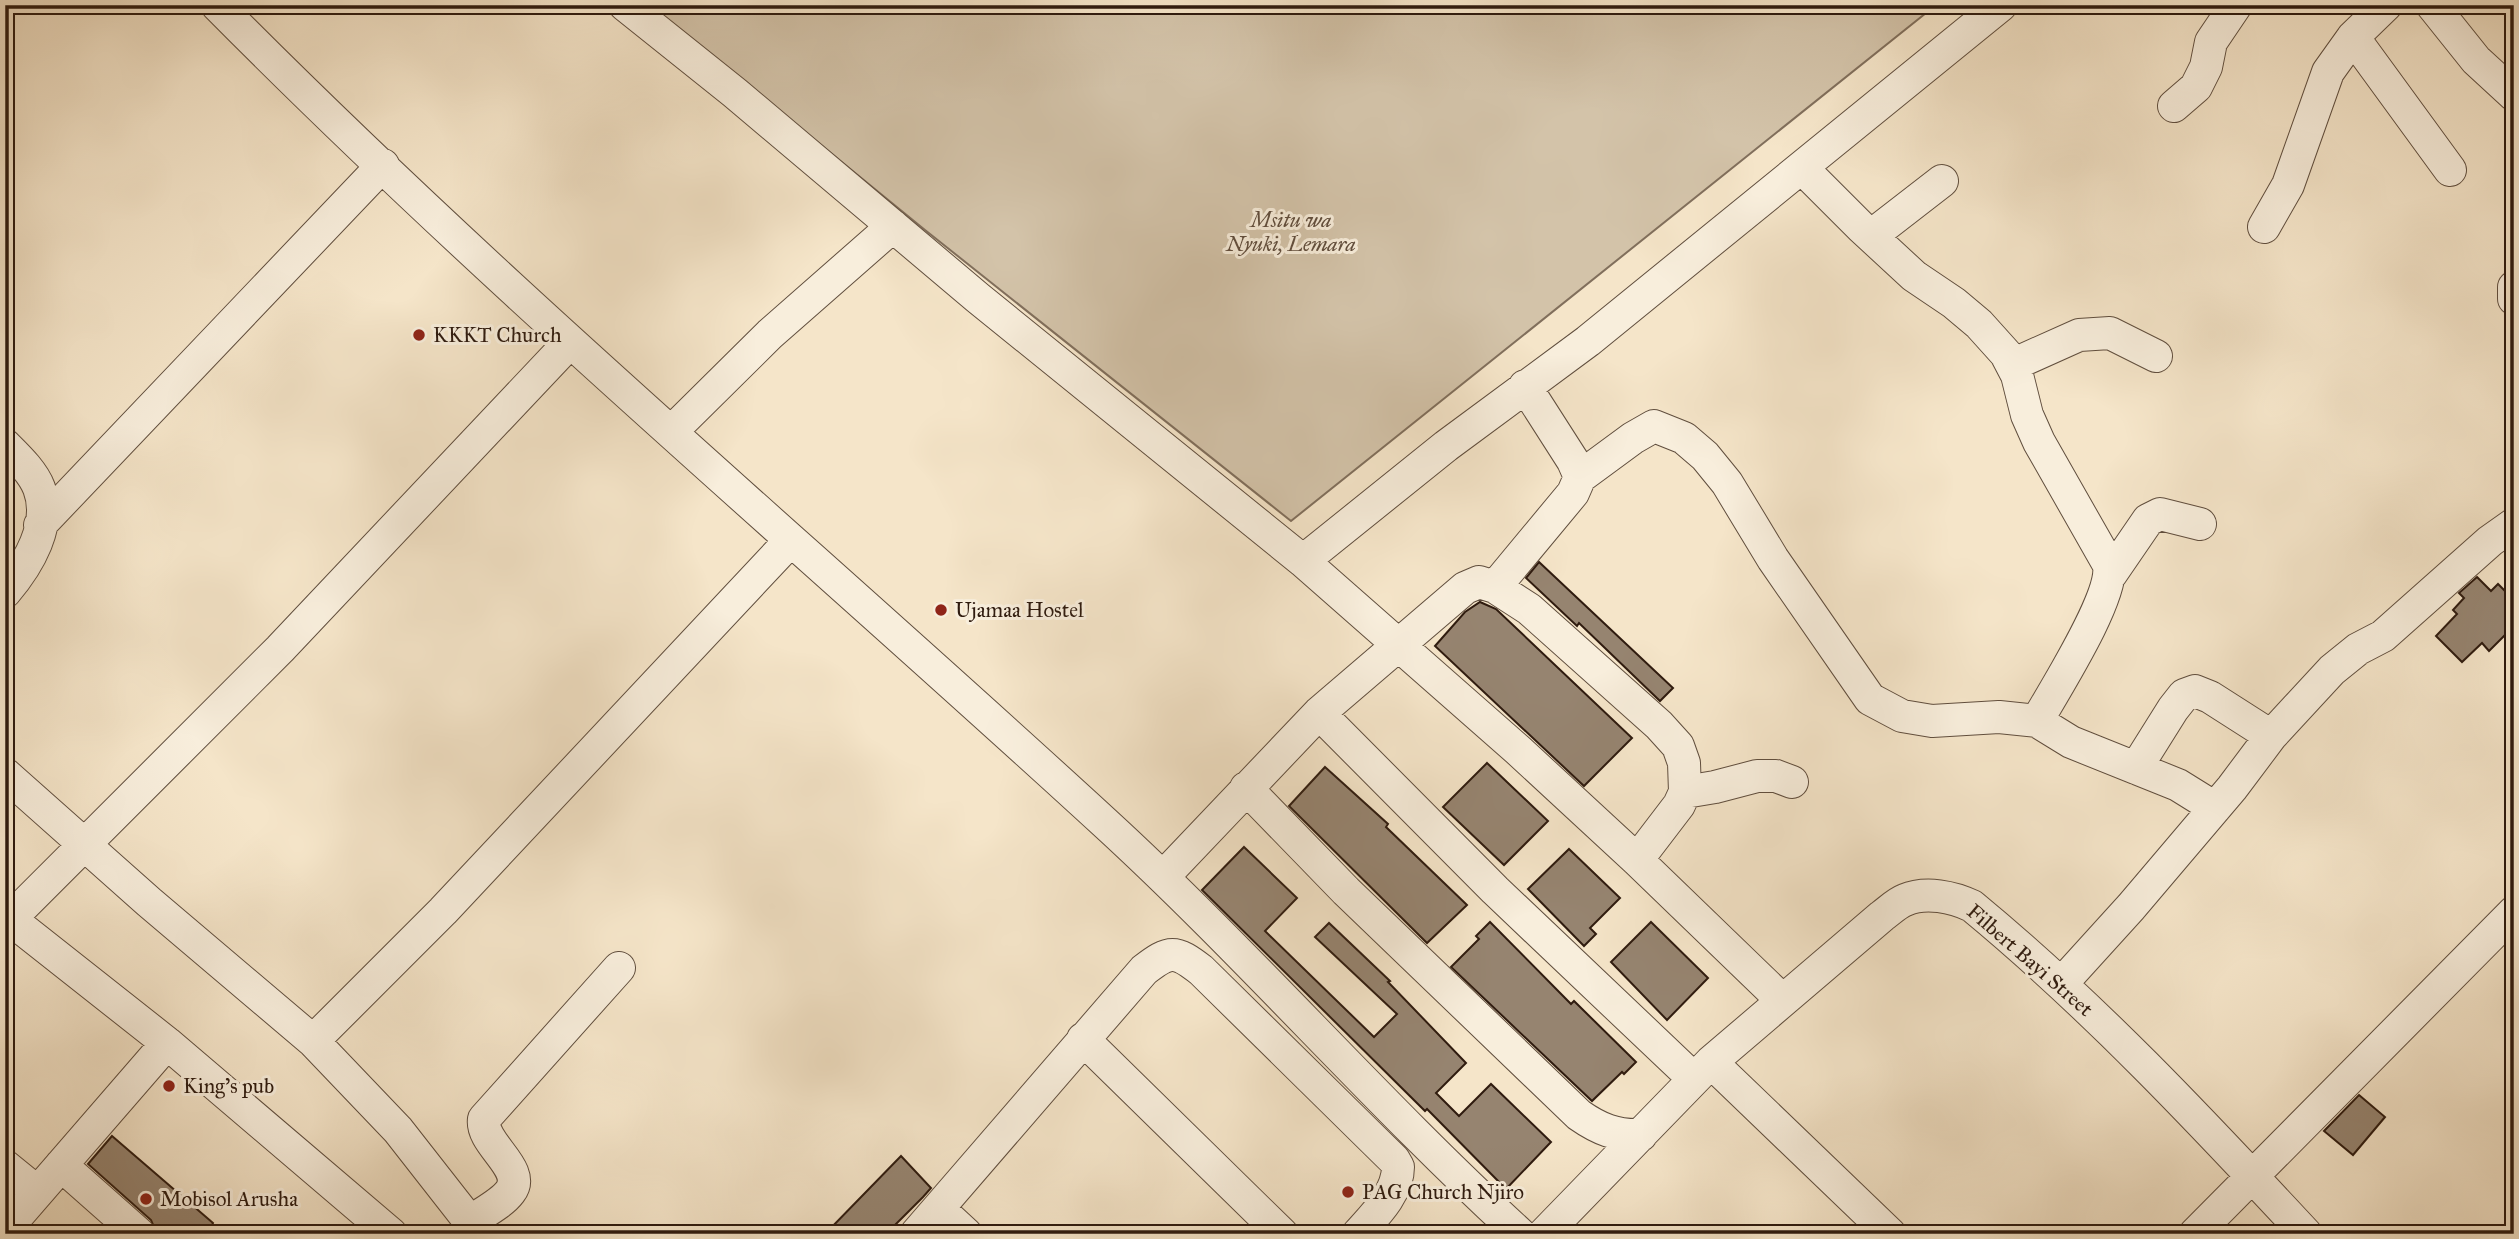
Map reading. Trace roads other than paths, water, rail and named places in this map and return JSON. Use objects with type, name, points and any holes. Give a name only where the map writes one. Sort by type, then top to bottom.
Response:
[{"type":"street","points":[[217,5],[478,259],[1163,877],[1440,1158],[1520,1234]]},
{"type":"street","points":[[625,5],[735,93],[978,298],[1303,561],[1518,750],[1782,1000]]},
{"type":"street","points":[[1303,561],[1392,488],[1588,341],[2001,5]]},
{"type":"street","points":[[2174,106],[2196,87],[2206,67],[2211,42],[2236,5]]},
{"type":"street","points":[[2264,227],[2288,185],[2328,72],[2353,37],[2386,5]]},
{"type":"street","points":[[2432,5],[2476,60],[2514,95]]},
{"type":"street","points":[[2353,37],[2450,170]]},
{"type":"street","points":[[40,525],[383,166]]},
{"type":"street","points":[[1802,168],[1914,276],[1979,324],[2006,354],[2020,385],[2027,415],[2039,442],[2109,565],[2110,574],[2103,603],[2037,722]]},
{"type":"street","points":[[1871,236],[1942,181]]},
{"type":"street","points":[[671,432],[770,334],[893,226]]},
{"type":"street","points":[[2514,286],[2514,299]]},
{"type":"street","points":[[2011,365],[2079,335],[2110,333],[2156,356]]},
{"type":"street","points":[[391,1234],[167,1043],[7,917],[85,845],[270,659],[570,342]]},
{"type":"street","points":[[1525,386],[1573,461],[1580,477]]},
{"type":"street","points":[[1494,587],[1573,492],[1580,477],[1654,426],[1684,438],[1705,456],[1727,483],[1773,559],[1870,699],[1902,716],[1932,721],[2000,717],[2037,722],[2071,742],[2178,785],[2215,808]]},
{"type":"street","points":[[5,445],[39,487],[42,509],[36,547],[5,592]]},
{"type":"street","points":[[2110,574],[2148,520],[2160,513],[2200,524]]},
{"type":"street","points":[[2062,983],[2132,907],[2272,736],[2332,670],[2358,649],[2383,636],[2490,541],[2514,524]]},
{"type":"street","points":[[313,1041],[453,901],[791,540]]},
{"type":"street","points":[[1163,877],[1319,713],[1465,588],[1479,582],[1494,587],[1529,608],[1659,724],[1678,746],[1684,763],[1685,792],[1637,860]]},
{"type":"street","points":[[2136,768],[2173,709],[2184,695],[2195,691],[2210,697],[2272,736]]},
{"type":"street","points":[[1319,713],[1495,890],[1889,1234]]},
{"type":"street","points":[[5,774],[313,1041],[398,1130],[473,1228],[514,1186],[514,1172],[487,1136],[484,1119],[619,968]]},
{"type":"street","points":[[1685,792],[1757,776],[1776,776],[1792,782]]},
{"type":"street","points":[[1246,788],[1346,891],[1579,1115],[1605,1131],[1625,1136],[1641,1135]]},
{"type":"street","name":"Filbert Bayi Street","points":[[1544,1234],[1703,1071],[1782,1000],[1882,916],[1906,900],[1930,896],[1955,898],[1972,906],[2062,983],[2306,1234]]},
{"type":"street","points":[[2195,1234],[2514,912]]},
{"type":"street","points":[[916,1234],[1144,970],[1171,955],[1183,956],[1211,979],[1394,1160],[1398,1167],[1396,1182],[1383,1207],[1358,1234]]},
{"type":"street","points":[[1083,1039],[1282,1234]]},
{"type":"street","points":[[5,1230],[167,1043]]},
{"type":"street","points":[[61,1165],[139,1234]]},
{"type":"street","points":[[5,1166],[37,1192]]},
{"type":"street","points":[[939,1209],[966,1234]]},
{"type":"place","name":"KKKT Church","points":[[419,335]]},
{"type":"place","name":"Ujamaa Hostel","points":[[941,610]]},
{"type":"place","name":"King's pub","points":[[169,1086]]},
{"type":"place","name":"PAG Church Njiro","points":[[1348,1192]]},
{"type":"place","name":"Mobisol Arusha","points":[[146,1199]]},
{"type":"park label","name":"Msitu wa Nyuki, Lemara","points":[[1291,232]]}]
